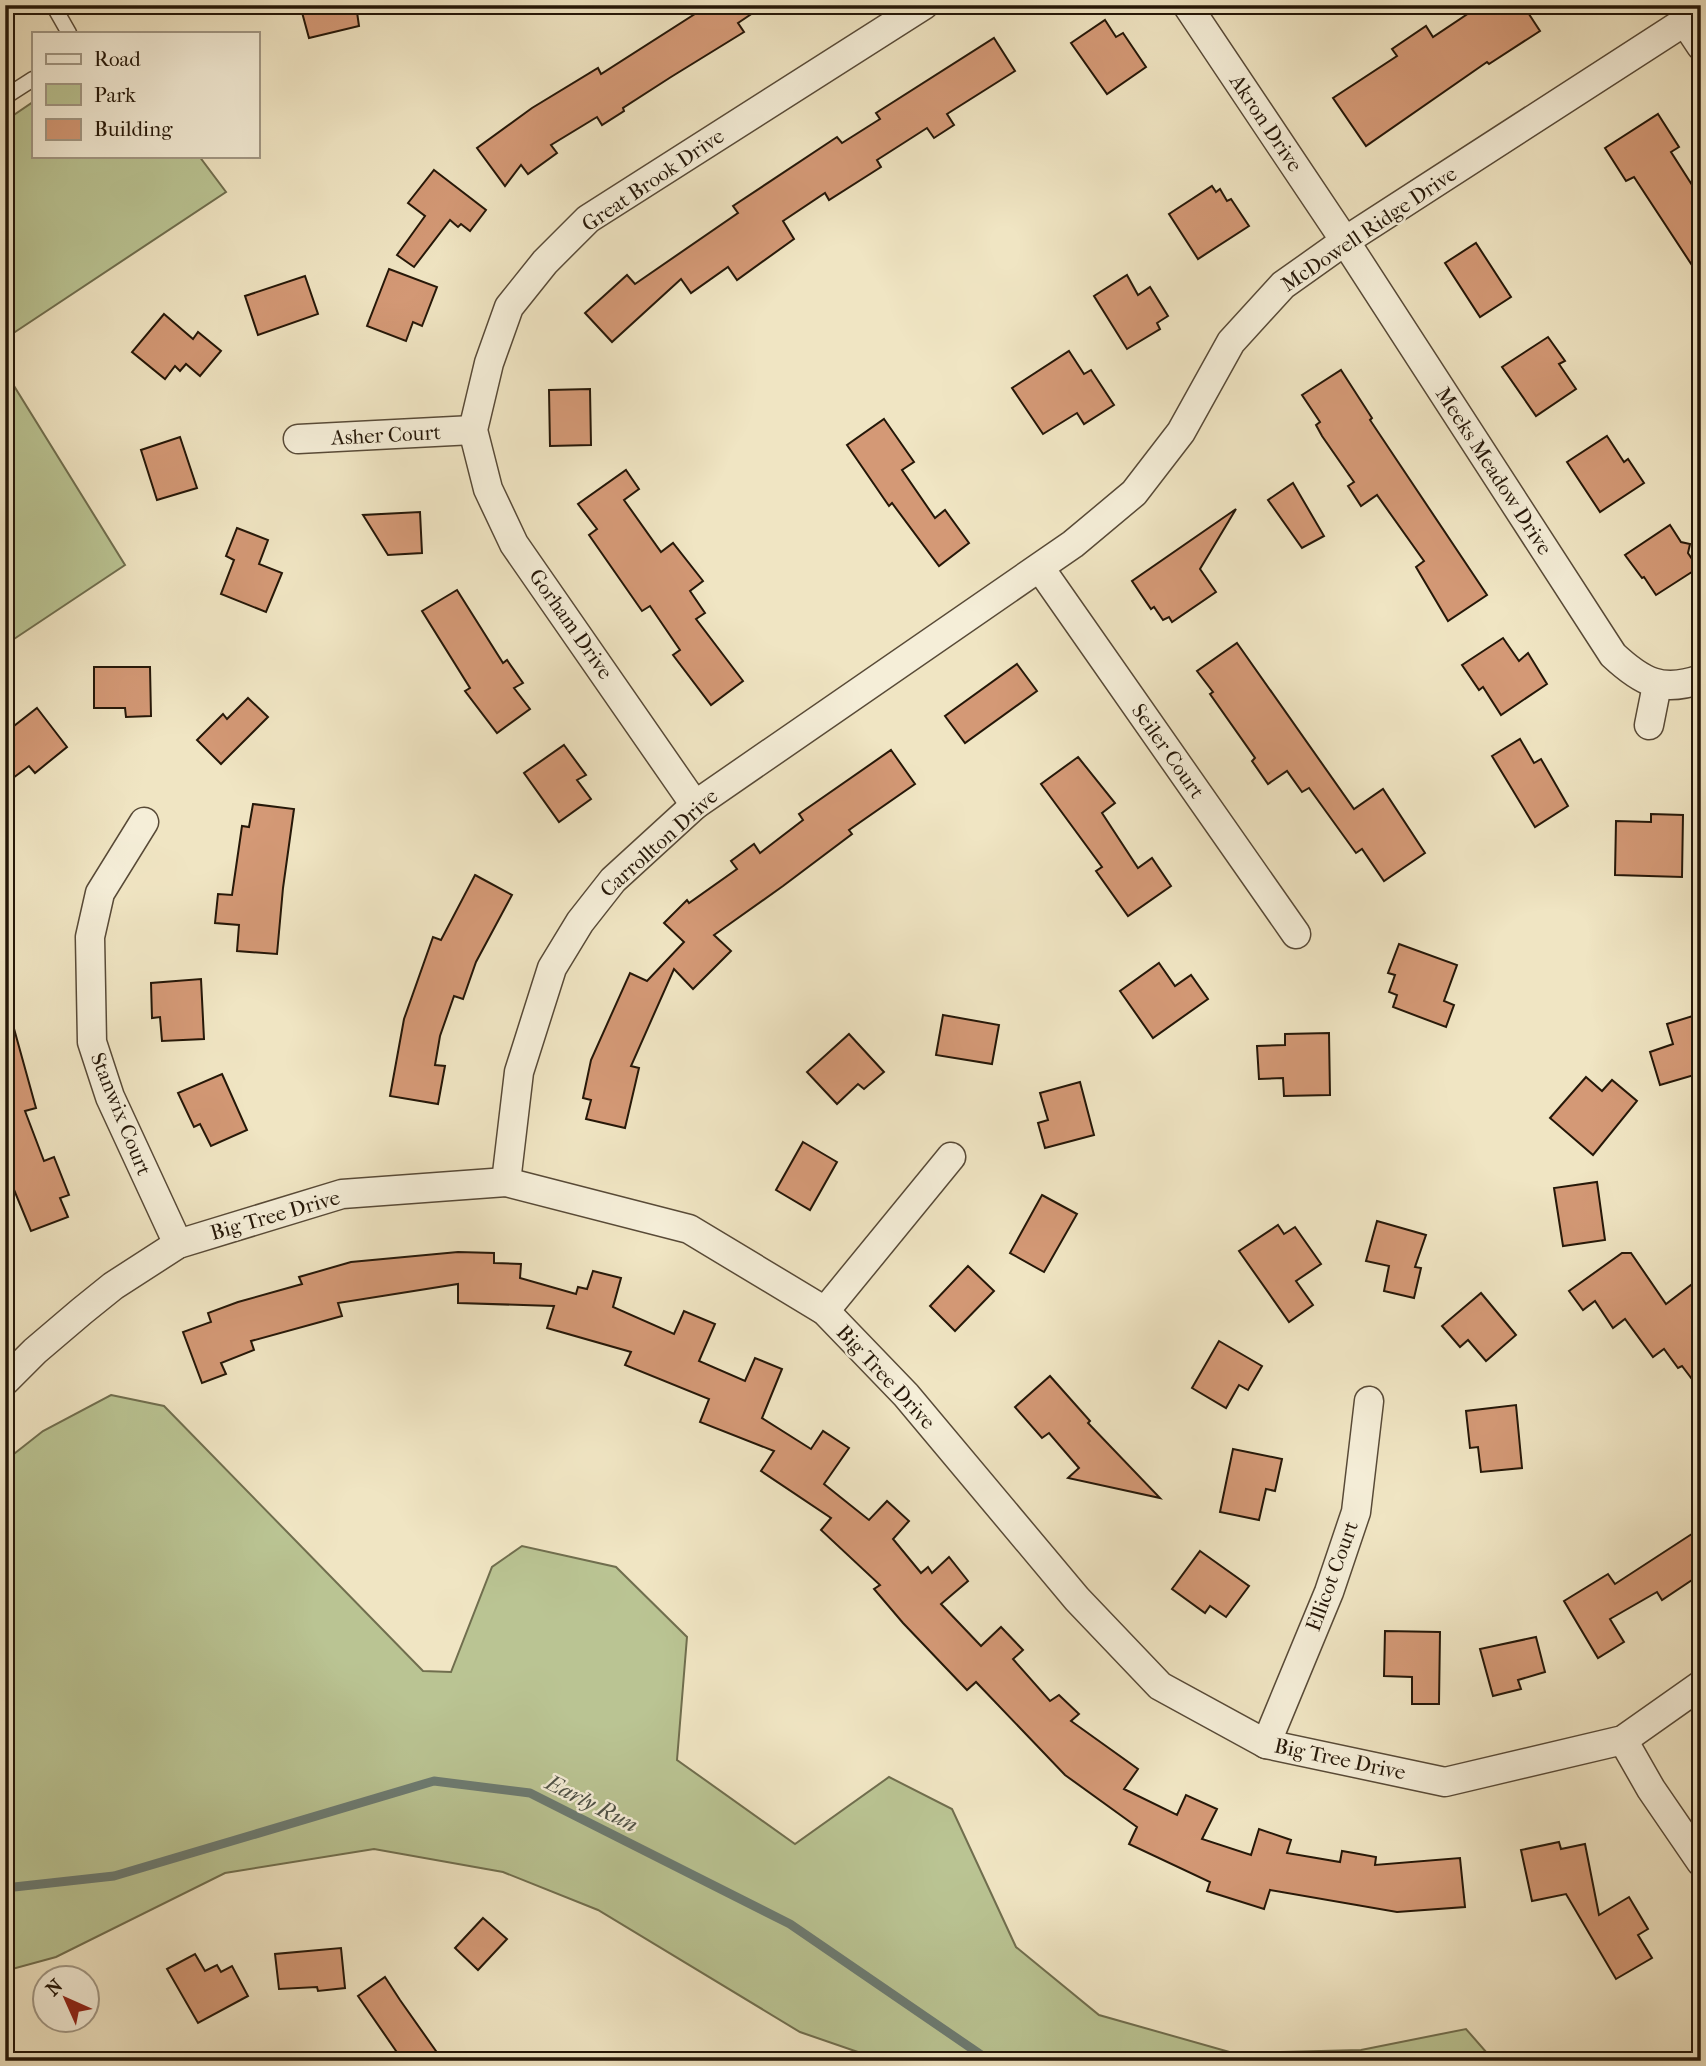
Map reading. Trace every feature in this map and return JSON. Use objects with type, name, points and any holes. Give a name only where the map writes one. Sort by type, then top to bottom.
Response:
[{"type":"street","name":"Great Brook Drive","points":[[473,430],[489,363],[509,307],[545,262],[588,219],[924,5]]},
{"type":"street","name":"Akron Drive","points":[[1187,5],[1345,241]]},
{"type":"street","name":"McDowell Ridge Drive","points":[[865,687],[1040,568],[1134,493],[1181,432],[1231,341],[1283,285],[1345,241],[1693,16]]},
{"type":"street","points":[[1693,16],[1701,47]]},
{"type":"street","name":"Meeks Meadow Drive","points":[[1345,241],[1614,655],[1633,674],[1657,685]]},
{"type":"street","name":"Asher Court","points":[[299,439],[473,430]]},
{"type":"street","name":"Gorham Drive","points":[[473,430],[488,489],[514,544],[695,805]]},
{"type":"street","name":"Seiler Court","points":[[1040,568],[1296,934]]},
{"type":"street","points":[[1649,725],[1657,685],[1684,685],[1701,679]]},
{"type":"street","name":"Carrollton Drive","points":[[506,1182],[519,1072],[552,968],[580,922],[613,880],[695,805],[865,687]]},
{"type":"street","name":"Stanwix Court","points":[[144,822],[100,893],[90,937],[92,1042],[110,1097],[178,1244]]},
{"type":"street","points":[[825,1311],[951,1157]]},
{"type":"street","name":"Big Tree Drive","points":[[5,1381],[34,1350],[113,1286],[178,1244],[342,1194],[506,1182],[689,1229],[825,1311],[906,1395],[1077,1599],[1160,1686],[1266,1744],[1445,1782],[1623,1740],[1701,1685]]},
{"type":"street","name":"Ellicot Court","points":[[1266,1744],[1329,1591],[1356,1512],[1369,1401]]},
{"type":"street","points":[[1623,1740],[1651,1789],[1701,1862]]},
{"type":"lane","points":[[53,5],[68,32]]},
{"type":"lane","points":[[5,97],[32,80]]},
{"type":"green space","points":[[32,103],[32,158],[200,158],[226,192],[12,334],[6,373],[125,565],[5,645],[5,121]]},
{"type":"green space","points":[[111,1395],[164,1406],[423,1671],[451,1672],[492,1567],[522,1546],[616,1567],[687,1637],[677,1760],[795,1844],[889,1777],[952,1809],[1016,1947],[1099,2015],[1233,2053],[1361,2050],[1466,2029],[1494,2061],[884,2061],[800,2032],[598,1910],[503,1872],[374,1849],[225,1873],[56,1957],[5,1971],[5,1461],[43,1431]]},
{"type":"building","points":[[300,5],[356,5],[359,26],[309,38]]},
{"type":"building","points":[[709,5],[765,5],[738,23],[744,32],[623,108],[624,111],[602,125],[597,117],[551,145],[557,153],[528,174],[521,165],[505,186],[477,148],[532,108],[598,68],[601,74]]},
{"type":"building","points":[[1481,5],[1523,5],[1540,31],[1489,64],[1487,62],[1366,146],[1333,98],[1397,56],[1392,49],[1426,26],[1433,37]]},
{"type":"building","points":[[1105,20],[1116,37],[1123,33],[1146,67],[1107,94],[1071,43]]},
{"type":"building","points":[[994,38],[1015,71],[947,114],[954,125],[934,138],[927,128],[877,160],[881,167],[829,200],[825,193],[783,221],[794,239],[737,280],[728,267],[691,293],[681,279],[612,342],[585,313],[627,275],[635,284],[738,213],[733,206],[837,137],[842,143],[880,119],[876,113]]},
{"type":"building","points":[[1658,114],[1679,147],[1671,152],[1701,199],[1701,279],[1634,177],[1626,181],[1605,148]]},
{"type":"building","points":[[434,170],[486,210],[470,231],[461,224],[458,227],[450,220],[414,267],[397,255],[425,216],[408,203]]},
{"type":"building","points":[[1212,186],[1216,192],[1220,189],[1227,201],[1231,199],[1249,226],[1198,259],[1169,214]]},
{"type":"building","points":[[1476,243],[1511,297],[1480,317],[1445,263]]},
{"type":"building","points":[[389,269],[437,287],[422,326],[413,322],[406,341],[367,326]]},
{"type":"building","points":[[1127,275],[1138,295],[1150,287],[1168,316],[1157,323],[1160,329],[1127,349],[1094,296]]},
{"type":"building","points":[[305,276],[318,314],[258,335],[245,296]]},
{"type":"building","points":[[164,314],[193,339],[198,332],[221,351],[200,376],[186,364],[180,371],[175,366],[165,379],[132,352]]},
{"type":"building","points":[[1548,337],[1565,361],[1559,364],[1576,389],[1536,416],[1502,367]]},
{"type":"building","points":[[1069,351],[1084,374],[1091,370],[1114,405],[1084,424],[1077,413],[1043,434],[1012,388]]},
{"type":"building","points":[[1341,370],[1372,418],[1370,420],[1487,595],[1448,621],[1416,567],[1424,561],[1377,495],[1361,506],[1348,486],[1354,482],[1322,436],[1316,425],[1320,422],[1302,395]]},
{"type":"building","points":[[590,389],[591,445],[550,446],[549,390]]},
{"type":"building","points":[[884,419],[914,462],[902,470],[935,518],[945,510],[969,543],[939,566],[892,503],[889,506],[847,445]]},
{"type":"building","points":[[1607,436],[1624,462],[1628,459],[1644,483],[1600,512],[1567,462]]},
{"type":"building","points":[[180,437],[197,488],[157,500],[141,450]]},
{"type":"building","points":[[626,470],[639,489],[624,500],[661,552],[673,543],[703,581],[690,591],[705,613],[696,619],[743,681],[711,705],[673,655],[680,650],[650,606],[642,611],[589,535],[597,529],[578,504]]},
{"type":"building","points":[[1293,483],[1324,536],[1302,548],[1268,500]]},
{"type":"building","points":[[1236,509],[1200,569],[1216,592],[1172,622],[1169,617],[1163,620],[1154,607],[1151,609],[1132,581]]},
{"type":"building","points":[[420,512],[422,553],[388,555],[363,515]]},
{"type":"building","points":[[1670,525],[1681,542],[1690,544],[1688,553],[1698,568],[1656,595],[1625,555]]},
{"type":"building","points":[[237,528],[268,540],[259,564],[282,573],[266,612],[221,594],[234,560],[226,556]]},
{"type":"building","points":[[457,590],[503,663],[507,660],[523,683],[514,688],[530,709],[497,733],[465,691],[470,688],[422,611]]},
{"type":"building","points":[[1503,638],[1519,661],[1528,653],[1547,684],[1501,715],[1483,687],[1479,690],[1462,665]]},
{"type":"building","points":[[1237,643],[1354,809],[1383,789],[1425,853],[1384,881],[1362,849],[1356,853],[1309,788],[1302,792],[1287,771],[1268,784],[1252,761],[1255,758],[1197,671]]},
{"type":"building","points":[[1017,664],[1037,691],[965,743],[945,716]]},
{"type":"building","points":[[94,667],[150,667],[151,716],[126,717],[125,708],[94,708]]},
{"type":"building","points":[[248,698],[268,717],[221,764],[197,740],[223,714],[227,719]]},
{"type":"building","points":[[37,708],[67,747],[35,773],[29,766],[5,784],[5,733]]},
{"type":"building","points":[[1520,739],[1534,763],[1541,759],[1568,806],[1535,827],[1492,756]]},
{"type":"building","points":[[564,745],[586,775],[577,780],[591,799],[559,822],[524,773]]},
{"type":"building","points":[[891,750],[915,784],[849,830],[852,834],[714,935],[731,951],[693,989],[674,969],[631,1066],[639,1068],[625,1128],[586,1119],[591,1100],[583,1098],[591,1060],[630,973],[647,981],[684,942],[664,923],[687,900],[689,903],[737,869],[731,861],[754,844],[760,853],[803,820],[799,814]]},
{"type":"building","points":[[1078,757],[1115,803],[1102,813],[1138,868],[1152,858],[1171,886],[1128,916],[1096,871],[1102,867],[1041,784]]},
{"type":"building","points":[[253,804],[294,809],[277,954],[237,951],[239,925],[215,923],[218,894],[232,895],[242,826],[249,827]]},
{"type":"building","points":[[1651,814],[1683,815],[1682,877],[1615,875],[1616,821],[1651,822]]},
{"type":"building","points":[[475,875],[512,895],[476,962],[463,999],[454,996],[440,1036],[435,1065],[445,1066],[438,1104],[390,1096],[404,1019],[433,937],[441,940]]},
{"type":"building","points":[[1399,944],[1457,965],[1444,1001],[1454,1005],[1446,1027],[1393,1007],[1397,995],[1389,992],[1395,975],[1388,973]]},
{"type":"building","points":[[1159,963],[1175,986],[1191,975],[1208,999],[1153,1038],[1120,991]]},
{"type":"building","points":[[201,979],[204,1039],[162,1041],[160,1017],[152,1018],[151,983]]},
{"type":"building","points":[[943,1015],[999,1025],[992,1064],[936,1055]]},
{"type":"building","points":[[1696,1015],[1701,1029],[1701,1073],[1660,1085],[1650,1052],[1673,1044],[1667,1024]]},
{"type":"building","points":[[13,1025],[36,1108],[25,1111],[44,1161],[54,1157],[69,1195],[60,1198],[68,1217],[31,1231],[5,1168],[5,1026]]},
{"type":"building","points":[[1329,1033],[1330,1095],[1284,1096],[1283,1078],[1259,1079],[1257,1046],[1285,1045],[1285,1034]]},
{"type":"building","points":[[849,1034],[884,1072],[864,1089],[858,1084],[837,1104],[807,1072]]},
{"type":"building","points":[[222,1074],[247,1130],[211,1146],[200,1124],[194,1127],[178,1093]]},
{"type":"building","points":[[1586,1077],[1602,1091],[1612,1080],[1637,1101],[1593,1155],[1550,1118]]},
{"type":"building","points":[[1080,1082],[1094,1135],[1045,1148],[1038,1123],[1048,1120],[1040,1093]]},
{"type":"building","points":[[803,1142],[837,1162],[810,1210],[776,1190]]},
{"type":"building","points":[[1597,1182],[1605,1240],[1563,1246],[1554,1188]]},
{"type":"building","points":[[1042,1195],[1077,1214],[1044,1272],[1010,1253]]},
{"type":"building","points":[[1377,1221],[1426,1235],[1415,1267],[1421,1268],[1414,1298],[1384,1291],[1389,1266],[1366,1261]]},
{"type":"building","points":[[1278,1225],[1284,1234],[1295,1227],[1321,1264],[1296,1281],[1313,1305],[1289,1322],[1239,1251]]},
{"type":"building","points":[[458,1252],[494,1253],[494,1263],[521,1264],[520,1278],[576,1294],[578,1287],[587,1289],[593,1271],[621,1278],[613,1307],[674,1334],[684,1311],[715,1324],[699,1361],[745,1381],[755,1358],[782,1369],[762,1418],[811,1449],[823,1431],[849,1448],[824,1484],[869,1520],[887,1501],[909,1521],[893,1539],[921,1573],[928,1567],[932,1573],[949,1557],[968,1581],[941,1604],[981,1646],[1001,1627],[1023,1650],[1013,1659],[1050,1701],[1059,1695],[1079,1714],[1071,1721],[1138,1769],[1124,1789],[1177,1815],[1186,1795],[1217,1809],[1202,1839],[1251,1855],[1259,1829],[1291,1840],[1287,1853],[1340,1862],[1342,1851],[1376,1857],[1375,1865],[1460,1858],[1465,1907],[1397,1912],[1270,1890],[1264,1909],[1207,1891],[1210,1882],[1129,1844],[1137,1827],[1065,1775],[976,1682],[967,1690],[874,1589],[880,1585],[821,1530],[831,1518],[761,1471],[774,1451],[700,1422],[709,1399],[625,1365],[631,1352],[547,1328],[554,1306],[458,1303],[458,1284],[338,1303],[342,1316],[251,1341],[254,1350],[221,1363],[226,1374],[202,1383],[183,1332],[211,1322],[208,1313],[302,1284],[299,1277],[351,1262]]},
{"type":"building","points":[[1622,1253],[1631,1253],[1666,1304],[1691,1285],[1701,1298],[1701,1391],[1682,1366],[1678,1368],[1664,1349],[1653,1357],[1625,1319],[1613,1328],[1595,1301],[1583,1310],[1569,1291]]},
{"type":"building","points":[[968,1266],[994,1291],[955,1331],[930,1306]]},
{"type":"building","points":[[1481,1293],[1516,1335],[1486,1361],[1468,1340],[1460,1347],[1442,1326]]},
{"type":"building","points":[[1219,1341],[1262,1366],[1248,1390],[1239,1385],[1226,1408],[1192,1388]]},
{"type":"building","points":[[1050,1376],[1090,1421],[1088,1423],[1160,1498],[1068,1478],[1079,1468],[1049,1433],[1042,1438],[1015,1407]]},
{"type":"building","points":[[1516,1405],[1522,1468],[1481,1472],[1478,1447],[1470,1448],[1466,1411]]},
{"type":"building","points":[[1233,1449],[1282,1459],[1275,1491],[1266,1489],[1259,1520],[1220,1512]]},
{"type":"building","points":[[1701,1528],[1701,1574],[1662,1600],[1657,1592],[1610,1619],[1624,1642],[1598,1658],[1564,1601],[1608,1574],[1615,1584]]},
{"type":"building","points":[[1200,1551],[1249,1586],[1226,1617],[1210,1606],[1205,1613],[1172,1589]]},
{"type":"building","points":[[1385,1631],[1440,1632],[1439,1704],[1412,1704],[1412,1677],[1384,1676]]},
{"type":"building","points":[[1536,1637],[1545,1672],[1518,1680],[1521,1689],[1493,1696],[1480,1649]]},
{"type":"building","points":[[1559,1842],[1561,1849],[1585,1844],[1599,1915],[1629,1897],[1648,1929],[1638,1935],[1652,1958],[1616,1979],[1566,1894],[1532,1901],[1521,1850]]},
{"type":"building","points":[[483,1918],[507,1939],[478,1970],[455,1948]]},
{"type":"building","points":[[341,1948],[345,1988],[318,1991],[317,1987],[279,1989],[275,1954]]},
{"type":"building","points":[[195,1954],[205,1971],[217,1965],[221,1972],[232,1966],[248,1996],[198,2023],[167,1969]]},
{"type":"building","points":[[385,1977],[443,2061],[403,2061],[358,1996]]},
{"type":"waterway","name":"Early Run","points":[[5,1888],[114,1876],[434,1781],[530,1793],[790,1924],[990,2061]]}]
